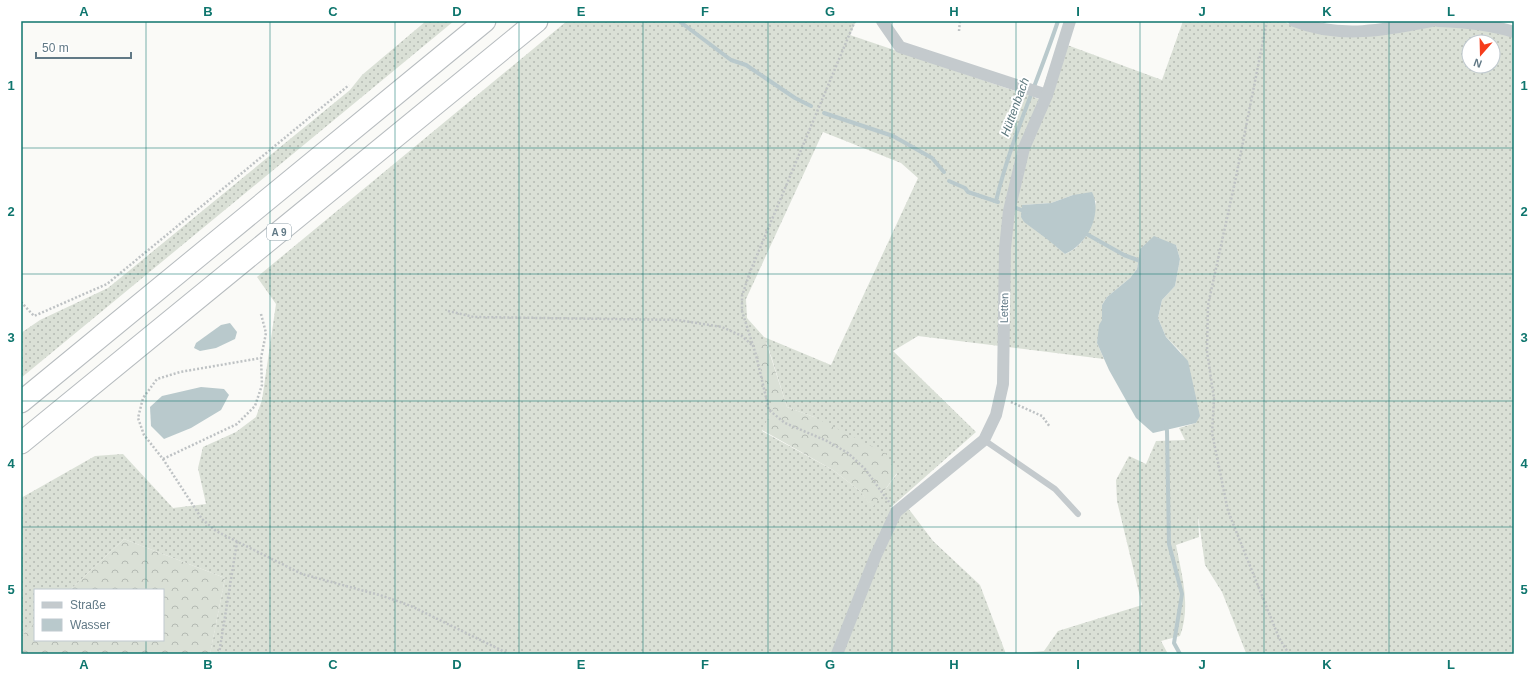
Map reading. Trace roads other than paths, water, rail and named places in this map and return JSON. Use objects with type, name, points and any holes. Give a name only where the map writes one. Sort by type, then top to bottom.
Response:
[{"type":"highway","points":[[21,402],[485,21]]},
{"type":"highway","name":"A 9","points":[[21,443],[537,21]]},
{"type":"street","points":[[882,21],[900,47],[1047,95]]},
{"type":"street","name":"Letten","points":[[837,654],[876,555],[896,512],[984,440],[996,415],[1001,397],[1003,378],[1005,248],[1009,211],[1024,148],[1047,95],[1070,21]]},
{"type":"street","points":[[1294,21],[1307,26],[1333,31],[1364,32],[1431,21]]},
{"type":"street","points":[[1438,21],[1498,27],[1514,32]]},
{"type":"lane","points":[[984,440],[1055,489],[1078,514]]},
{"type":"water","points":[[1092,192],[1096,210],[1091,228],[1080,244],[1065,254],[1024,222],[1021,217],[1022,205],[1051,203],[1073,195]]},
{"type":"water","points":[[1154,236],[1176,245],[1180,259],[1175,286],[1162,300],[1158,318],[1166,337],[1188,361],[1200,416],[1196,423],[1153,433],[1136,418],[1109,370],[1097,343],[1099,325],[1102,320],[1102,305],[1107,297],[1130,278],[1137,269],[1140,249]]},
{"type":"water","points":[[230,323],[237,332],[235,339],[216,348],[200,351],[194,348],[196,343],[221,325]]},
{"type":"water","points":[[201,387],[224,389],[229,395],[221,410],[191,428],[164,439],[151,426],[150,407],[162,396]]},
{"type":"waterway","points":[[679,21],[731,60],[746,65],[795,98],[811,106]]},
{"type":"waterway","name":"Hüttenbach","points":[[996,201],[1009,155],[1058,21]]},
{"type":"waterway","points":[[824,113],[893,136],[932,158],[944,172]]},
{"type":"waterway","points":[[949,181],[965,188],[968,192],[998,202]]},
{"type":"waterway","points":[[1014,207],[1026,212]]},
{"type":"waterway","points":[[1083,232],[1124,255],[1143,262]]},
{"type":"waterway","points":[[1166,426],[1169,544],[1182,594],[1174,643],[1180,654]]}]
